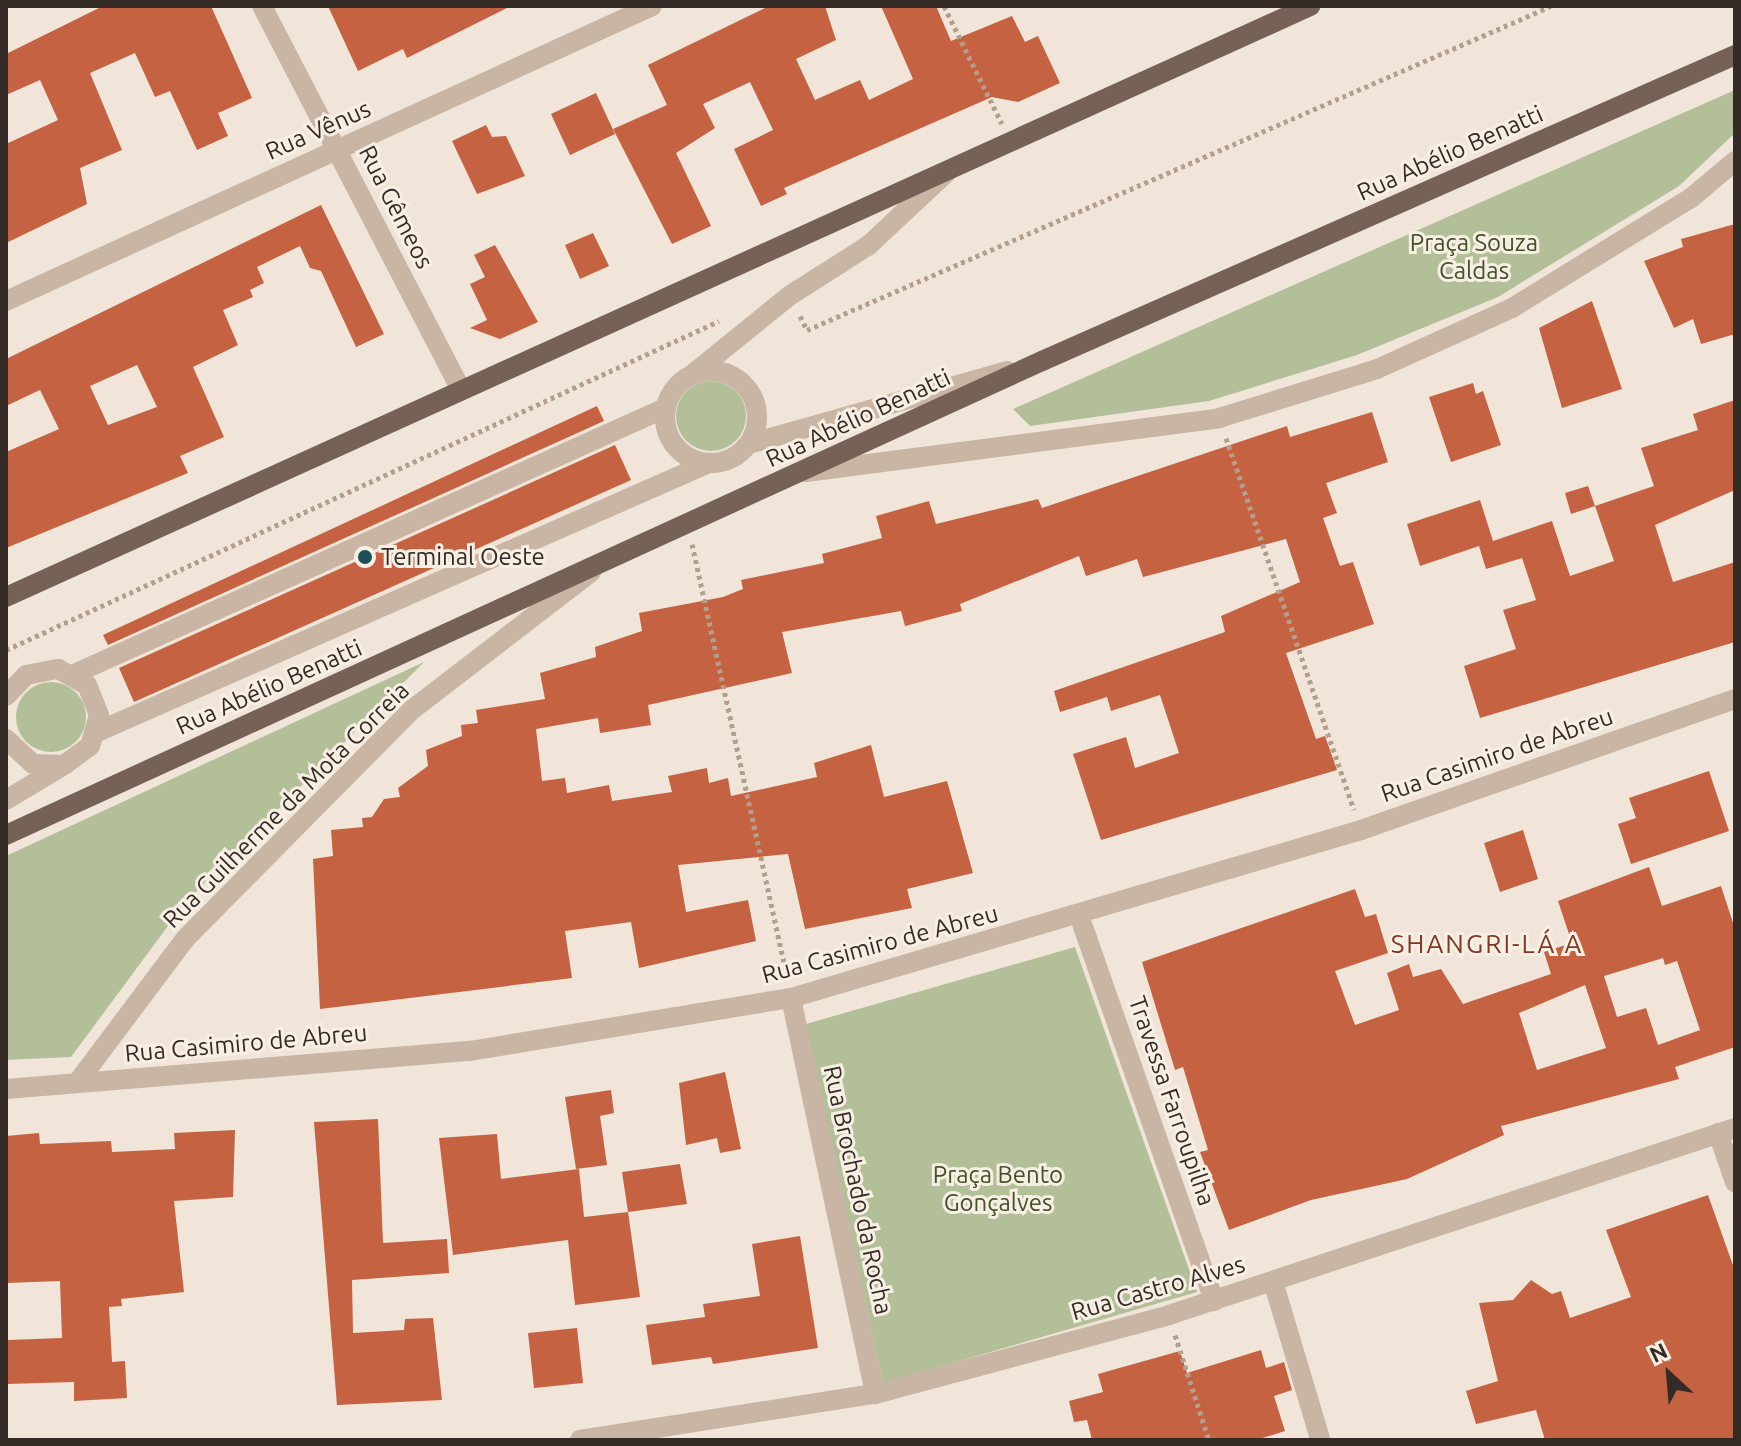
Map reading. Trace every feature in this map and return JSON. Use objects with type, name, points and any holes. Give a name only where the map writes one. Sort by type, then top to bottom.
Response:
[{"type":"main road","points":[[6,597],[1310,6]]},
{"type":"main road","name":"Rua Abélio Benatti","points":[[6,835],[1042,361],[1735,55]]},
{"type":"street","name":"Rua Gêmeos","points":[[262,6],[461,390]]},
{"type":"street","name":"Rua Vênus","points":[[6,301],[652,6]]},
{"type":"street","points":[[802,472],[1219,418],[1377,369],[1512,308],[1691,198],[1735,161]]},
{"type":"street","points":[[10,687],[42,669],[74,674],[665,408],[694,373],[789,296],[869,245],[950,169]]},
{"type":"street","points":[[6,800],[64,765],[97,732],[749,444],[1042,361]]},
{"type":"street","points":[[694,373],[724,372],[748,388],[758,416],[749,444]]},
{"type":"street","points":[[665,408],[680,452],[709,463]]},
{"type":"street","name":"Rua Guilherme da Mota Correia","points":[[77,1083],[186,938],[413,709],[601,565]]},
{"type":"street","points":[[74,674],[96,699],[97,732]]},
{"type":"street","name":"Rua Casimiro de Abreu","points":[[6,1089],[470,1051],[791,998],[1080,918],[1361,830],[1735,699]]},
{"type":"street","points":[[6,739],[33,764],[64,765]]},
{"type":"street","name":"Travessa Farroupilha","points":[[1080,918],[1214,1301]]},
{"type":"street","name":"Rua Brochado da Rocha","points":[[791,998],[875,1394]]},
{"type":"street","points":[[1727,1130],[1735,1182]]},
{"type":"street","name":"Rua Castro Alves","points":[[580,1440],[875,1394],[1169,1315],[1727,1130]]},
{"type":"street","points":[[1273,1281],[1320,1439]]},
{"type":"path","points":[[944,6],[1011,143]]},
{"type":"path","points":[[1219,418],[1361,830]]},
{"type":"path","points":[[688,524],[791,998]]},
{"type":"path","points":[[1169,1315],[1209,1440]]},
{"type":"green space","name":"Praça Souza Caldas","points":[[1735,90],[1735,133],[1679,186],[1498,297],[1357,355],[1209,401],[1030,426],[1013,409]]},
{"type":"green space","points":[[704,381],[718,381],[740,396],[746,416],[744,429],[736,441],[718,451],[704,451],[682,436],[676,423],[676,409],[691,387]]},
{"type":"green space","points":[[424,662],[185,903],[71,1057],[6,1060],[6,856]]},
{"type":"green space","points":[[51,682],[76,692],[86,717],[76,742],[51,752],[26,742],[16,717],[26,692]]},
{"type":"green space","name":"Praça Bento Gonçalves","points":[[1075,947],[1197,1292],[883,1383],[806,1024]]},
{"type":"building","points":[[103,6],[211,6],[252,98],[218,113],[228,136],[197,150],[170,91],[155,97],[135,53],[90,73],[122,150],[80,168],[87,204],[6,243],[6,144],[58,120],[40,80],[6,95],[6,54]]},
{"type":"building","points":[[328,6],[511,6],[407,58],[403,49],[358,71]]},
{"type":"building","points":[[769,6],[825,6],[836,40],[796,59],[815,100],[860,80],[869,100],[913,79],[881,6],[936,6],[951,41],[1012,16],[1025,42],[1038,36],[1060,83],[1018,102],[992,97],[784,188],[787,194],[761,206],[734,149],[773,130],[750,82],[703,104],[715,128],[676,153],[711,226],[672,244],[613,129],[667,105],[648,65]]},
{"type":"building","points":[[596,93],[615,134],[570,155],[551,114]]},
{"type":"building","points":[[486,125],[492,137],[506,136],[525,176],[477,194],[452,141]]},
{"type":"building","points":[[321,205],[384,334],[356,347],[321,271],[310,268],[300,246],[257,267],[264,283],[250,290],[253,297],[223,310],[238,345],[193,367],[224,437],[180,456],[188,473],[6,548],[6,452],[59,429],[40,390],[6,406],[6,359]],"holes":[[[137,365],[157,407],[108,425],[90,386]]]},
{"type":"building","points":[[1735,224],[1735,334],[1701,344],[1693,319],[1674,328],[1644,261],[1683,247],[1681,239]]},
{"type":"building","points":[[593,233],[609,266],[580,279],[565,245]]},
{"type":"building","points":[[495,245],[538,322],[500,339],[470,328],[487,320],[470,284],[485,277],[474,255]]},
{"type":"building","points":[[1592,301],[1622,389],[1562,408],[1539,328]]},
{"type":"building","points":[[1473,383],[1476,394],[1483,391],[1501,445],[1451,462],[1429,397]]},
{"type":"building","points":[[1735,400],[1735,490],[1655,525],[1673,582],[1735,562],[1735,642],[1480,718],[1464,666],[1516,649],[1503,610],[1536,600],[1522,558],[1486,569],[1479,546],[1420,566],[1407,524],[1480,500],[1493,541],[1552,521],[1570,576],[1614,561],[1595,506],[1654,486],[1641,448],[1698,430],[1693,414]]},
{"type":"building","points":[[597,406],[604,421],[108,645],[103,635]]},
{"type":"building","points":[[1372,412],[1388,462],[1326,483],[1337,513],[1323,518],[1340,566],[1353,562],[1374,624],[1286,653],[1316,739],[1325,736],[1337,770],[1101,840],[1073,754],[1126,737],[1135,768],[1179,753],[1160,695],[1111,711],[1107,697],[1060,712],[1054,691],[1225,632],[1221,616],[1300,582],[1286,539],[1143,577],[1137,559],[1086,576],[1079,556],[960,604],[962,611],[905,626],[901,611],[782,632],[792,673],[648,705],[651,725],[600,733],[598,718],[536,729],[542,781],[565,778],[567,793],[609,785],[612,801],[672,792],[668,776],[707,768],[709,783],[728,778],[731,796],[817,777],[814,763],[871,745],[884,797],[947,781],[973,873],[907,889],[912,908],[805,929],[788,854],[678,865],[686,912],[748,900],[756,941],[639,968],[631,922],[565,931],[572,978],[320,1009],[313,859],[333,856],[331,830],[363,827],[362,818],[372,817],[384,799],[400,797],[398,788],[428,766],[426,750],[462,736],[461,725],[478,723],[476,710],[545,699],[540,673],[596,657],[595,647],[642,631],[639,613],[723,597],[743,589],[741,580],[824,563],[822,554],[882,538],[876,516],[929,501],[936,524],[1038,499],[1042,508],[1287,426],[1290,437]]},
{"type":"building","points":[[615,445],[631,480],[134,702],[119,668]]},
{"type":"building","points":[[1588,486],[1595,506],[1571,514],[1565,493]]},
{"type":"building","points":[[1709,771],[1729,831],[1631,864],[1618,824],[1636,818],[1629,798]]},
{"type":"building","points":[[1523,830],[1538,879],[1500,892],[1484,843]]},
{"type":"building","points":[[1649,867],[1662,906],[1721,886],[1735,929],[1735,1047],[1675,1067],[1679,1079],[1501,1126],[1504,1135],[1407,1179],[1311,1200],[1229,1230],[1200,1152],[1208,1150],[1183,1067],[1175,1070],[1142,962],[1355,889],[1365,917],[1376,914],[1388,953],[1335,971],[1355,1025],[1399,1010],[1387,973],[1409,964],[1413,977],[1441,969],[1463,1004],[1551,974],[1544,952],[1572,943],[1558,901]],"holes":[[[1663,958],[1665,965],[1677,961],[1700,1030],[1658,1045],[1646,1008],[1617,1017],[1604,976]],[[1585,985],[1606,1048],[1537,1070],[1519,1013]]]},
{"type":"building","points":[[725,1072],[741,1149],[720,1153],[717,1138],[686,1145],[679,1083]]},
{"type":"building","points":[[611,1090],[614,1113],[600,1116],[607,1165],[576,1169],[565,1097]]},
{"type":"building","points":[[378,1119],[383,1243],[447,1239],[449,1273],[352,1280],[353,1333],[404,1330],[405,1319],[433,1318],[442,1400],[337,1405],[314,1122]]},
{"type":"building","points":[[235,1130],[233,1197],[174,1201],[184,1292],[121,1299],[122,1306],[109,1307],[112,1362],[125,1361],[127,1398],[74,1401],[74,1382],[6,1384],[8,1340],[62,1338],[60,1281],[6,1283],[6,1136],[39,1133],[40,1144],[111,1141],[112,1152],[175,1149],[174,1133]]},
{"type":"building","points":[[497,1134],[501,1179],[579,1169],[584,1217],[628,1212],[640,1297],[575,1305],[568,1240],[453,1255],[439,1138]]},
{"type":"building","points":[[680,1164],[687,1204],[628,1212],[622,1172]]},
{"type":"building","points":[[1708,1195],[1735,1271],[1735,1440],[1545,1440],[1536,1410],[1476,1424],[1466,1391],[1498,1381],[1479,1303],[1513,1300],[1531,1280],[1552,1294],[1561,1291],[1570,1318],[1631,1297],[1606,1230]]},
{"type":"building","points":[[800,1236],[818,1348],[713,1364],[711,1357],[652,1365],[646,1325],[705,1317],[703,1304],[760,1296],[752,1244]]},
{"type":"building","points":[[577,1328],[583,1383],[534,1388],[528,1333]]},
{"type":"building","points":[[1261,1350],[1266,1368],[1284,1362],[1292,1390],[1274,1396],[1285,1431],[1256,1440],[1092,1440],[1087,1420],[1074,1422],[1069,1401],[1103,1392],[1098,1374],[1180,1351],[1187,1373]]},
{"type":"place","name":"Terminal Oeste","points":[[365,557]]},
{"type":"district","name":"SHANGRI-LÁ A","points":[[1487,944]]}]
